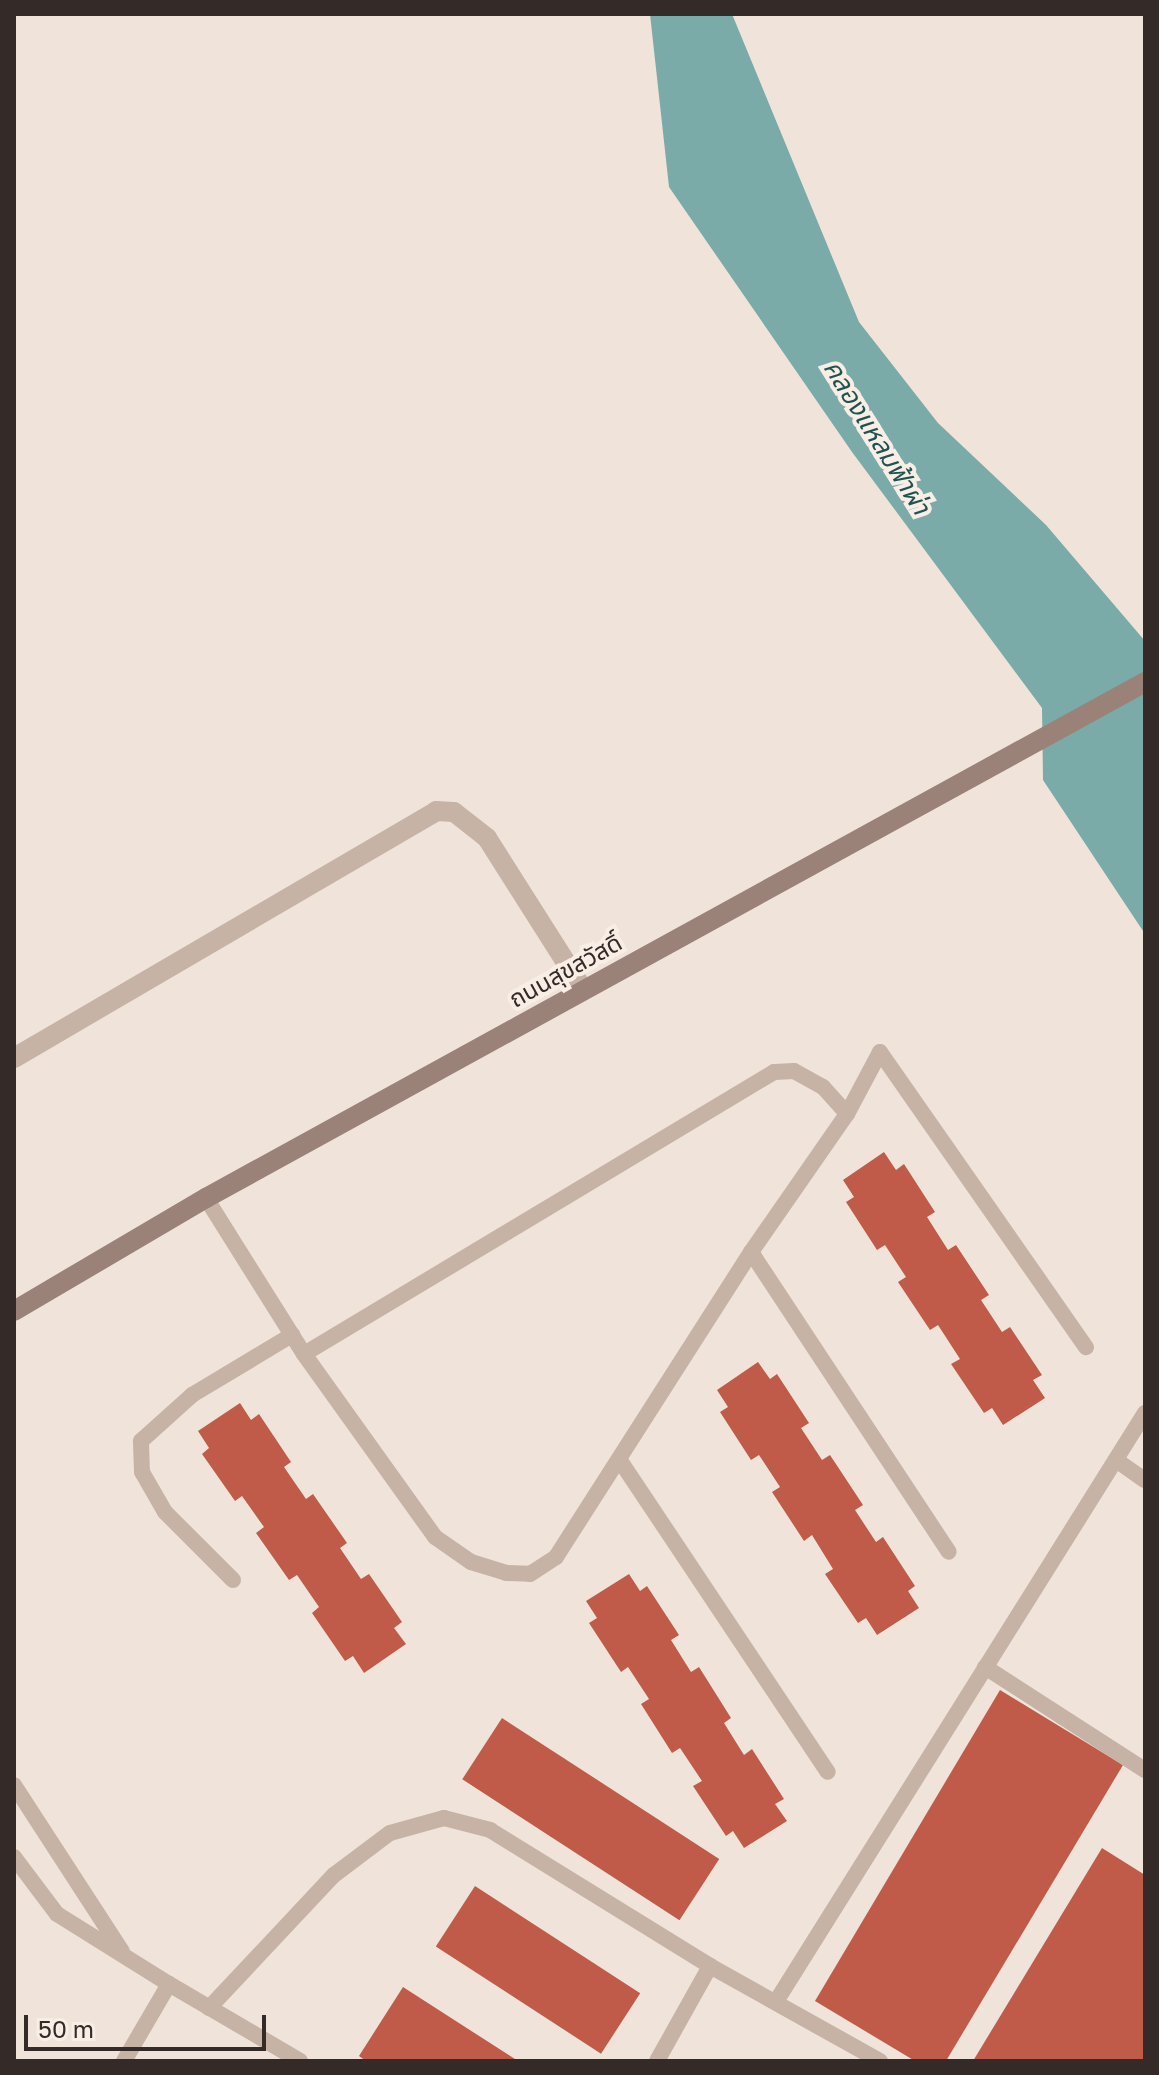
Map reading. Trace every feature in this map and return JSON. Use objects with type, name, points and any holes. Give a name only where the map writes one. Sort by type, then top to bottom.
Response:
[{"type":"main road","name":"ถนนสุขสวัสดิ์","points":[[16,1306],[583,989],[1145,682]]},
{"type":"street","points":[[14,1058],[436,811],[454,812],[487,838],[583,989]]},
{"type":"lane","points":[[206,1198],[304,1354],[435,1537],[471,1562],[530,1574],[556,1557],[751,1252],[847,1114],[880,1052],[1086,1347]]},
{"type":"lane","points":[[304,1354],[774,1072],[794,1071],[823,1087],[847,1114]]},
{"type":"lane","points":[[751,1252],[949,1552]]},
{"type":"lane","points":[[233,1580],[165,1512],[142,1472],[141,1441],[192,1395],[292,1335]]},
{"type":"lane","points":[[777,2000],[1145,1413]]},
{"type":"lane","points":[[619,1459],[828,1772]]},
{"type":"lane","points":[[1116,1460],[1145,1480]]},
{"type":"lane","points":[[985,1667],[1145,1770]]},
{"type":"lane","points":[[14,1785],[122,1951]]},
{"type":"lane","points":[[209,2008],[334,1875],[390,1833],[444,1818],[490,1830],[710,1966],[777,2000],[880,2061]]},
{"type":"lane","points":[[14,1857],[57,1914],[300,2061]]},
{"type":"lane","points":[[657,2061],[710,1966]]},
{"type":"lane","points":[[124,2061],[169,1984]]},
{"type":"water","name":"คลองแหลมฟ้าผ่า","points":[[650,14],[732,14],[859,322],[938,423],[1046,525],[1145,641],[1145,934],[1043,780],[1042,708],[852,452],[669,187]]},
{"type":"building","points":[[884,1152],[896,1170],[904,1164],[935,1212],[927,1217],[948,1250],[956,1245],[989,1295],[981,1300],[1002,1332],[1010,1327],[1042,1375],[1033,1380],[1045,1398],[1003,1425],[992,1408],[984,1413],[951,1364],[960,1359],[938,1325],[930,1330],[898,1282],[906,1277],[885,1245],[877,1250],[846,1202],[854,1197],[843,1180]]},
{"type":"building","points":[[758,1362],[770,1379],[777,1374],[809,1423],[801,1428],[822,1460],[830,1455],[863,1505],[855,1510],[876,1542],[883,1537],[915,1586],[908,1591],[919,1608],[877,1635],[866,1618],[858,1623],[825,1574],[833,1569],[812,1535],[804,1541],[772,1492],[780,1487],[759,1455],[751,1460],[720,1412],[728,1407],[717,1390]]},
{"type":"building","points":[[240,1403],[251,1420],[259,1414],[291,1462],[284,1467],[306,1499],[313,1494],[347,1543],[340,1548],[361,1579],[369,1574],[402,1622],[394,1628],[406,1644],[364,1673],[353,1656],[345,1661],[312,1613],[319,1607],[297,1575],[289,1580],[256,1533],[264,1527],[242,1496],[235,1501],[202,1454],[209,1448],[198,1431]]},
{"type":"building","points":[[629,1574],[640,1591],[647,1586],[679,1635],[671,1640],[691,1672],[699,1667],[731,1718],[724,1723],[744,1755],[752,1749],[784,1799],[775,1804],[787,1821],[744,1848],[733,1831],[726,1836],[693,1786],[702,1781],[680,1748],[672,1753],[641,1704],[649,1699],[628,1667],[621,1672],[589,1623],[597,1618],[586,1601]]},
{"type":"building","points":[[1000,1690],[1123,1765],[946,2061],[915,2061],[815,2001]]},
{"type":"building","points":[[502,1718],[719,1859],[679,1920],[462,1779]]},
{"type":"building","points":[[1102,1848],[1145,1875],[1145,2061],[973,2061]]},
{"type":"building","points":[[475,1886],[640,1993],[601,2054],[436,1946]]},
{"type":"building","points":[[403,1987],[518,2061],[366,2061],[359,2056]]}]
